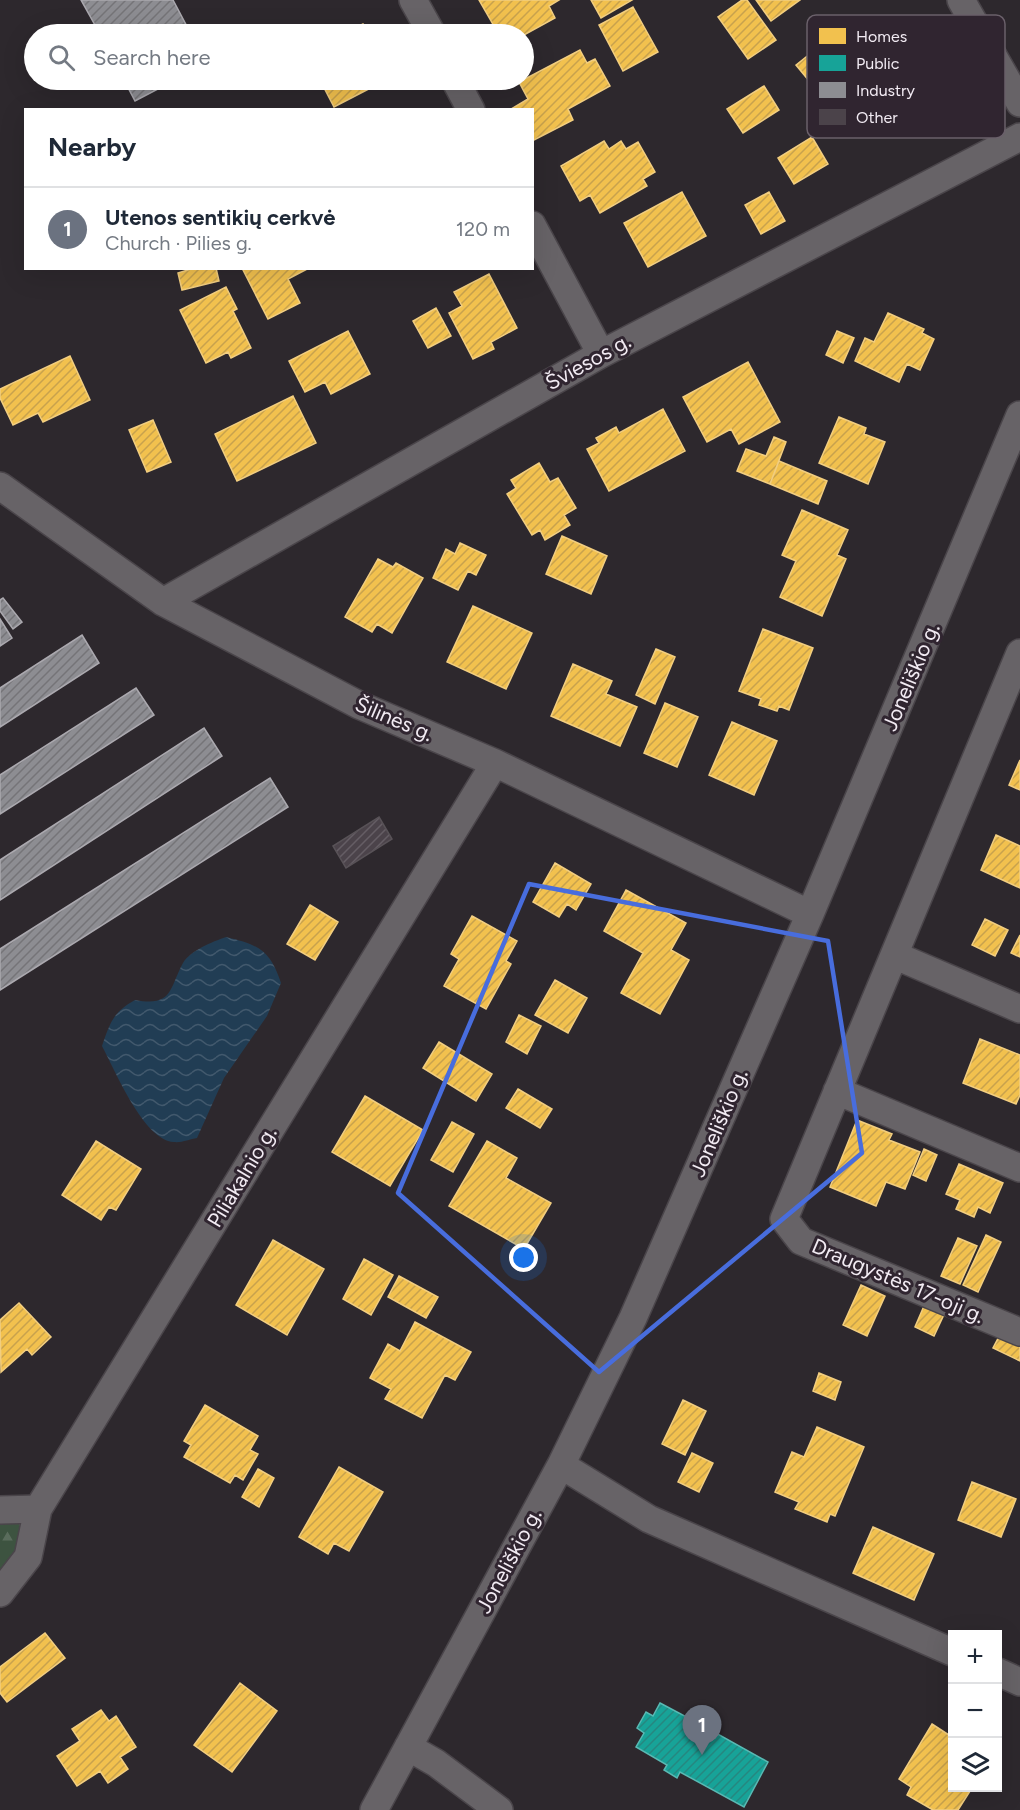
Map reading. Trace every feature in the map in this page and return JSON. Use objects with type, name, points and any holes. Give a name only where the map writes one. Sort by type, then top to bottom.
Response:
[{"type":"street","points":[[413,0],[426,24]]},
{"type":"street","points":[[961,0],[970,15]]},
{"type":"street","points":[[1005,77],[1020,103]]},
{"type":"street","points":[[460,90],[470,108]]},
{"type":"street","name":"Šviesos g.","points":[[163,602],[601,354],[1020,137]]},
{"type":"street","points":[[534,229],[601,354]]},
{"type":"street","name":"Joneliškio g.","points":[[374,1810],[561,1465],[642,1297],[810,915],[1020,415]]},
{"type":"street","name":"Šilinės g.","points":[[0,486],[163,602],[359,705],[495,763],[810,915]]},
{"type":"street","points":[[1017,670],[837,1091],[1020,1168]]},
{"type":"street","name":"Piliakalnio g.","points":[[0,1593],[28,1557],[38,1509],[495,763]]},
{"type":"street","points":[[894,955],[1020,1009]]},
{"type":"street","name":"Draugystės 17-oji g.","points":[[837,1091],[784,1219],[801,1241],[1020,1332]]},
{"type":"street","points":[[561,1465],[649,1519],[948,1650]]},
{"type":"street","points":[[0,1510],[38,1509]]},
{"type":"street","points":[[1002,1674],[1020,1682]]},
{"type":"street","points":[[408,1747],[436,1763],[499,1810]]},
{"type":"highlighted area","points":[[529,884],[828,941],[862,1153],[599,1372],[398,1193]]},
{"type":"green space","points":[[38,1509],[28,1557],[0,1573],[0,1510]]},
{"type":"water","points":[[226,937],[255,946],[262,951],[272,963],[281,983],[267,1016],[224,1078],[197,1138],[174,1142],[163,1139],[141,1118],[102,1046],[110,1025],[122,1009],[135,1000],[157,1001],[163,998],[172,988],[183,963],[191,954]]},
{"type":"building: Homes","points":[[479,0],[559,0],[549,6],[555,18],[534,30],[534,24],[493,24]]},
{"type":"building: Homes","points":[[591,0],[632,0],[601,18]]},
{"type":"building: Homes","points":[[742,0],[747,0],[776,40],[748,59],[718,17]]},
{"type":"building: Homes","points":[[756,0],[800,0],[771,21]]},
{"type":"building: Homes","points":[[633,7],[658,52],[623,71],[599,25]]},
{"type":"building: Homes","points":[[580,50],[587,63],[595,59],[610,86],[568,109],[573,120],[534,140],[534,108],[513,108],[528,99],[523,90],[534,90],[534,74]]},
{"type":"building: Homes","points":[[807,56],[807,78],[796,65]]},
{"type":"building: Homes","points":[[764,86],[779,110],[743,133],[727,109]]},
{"type":"building: Homes","points":[[325,90],[367,90],[334,107]]},
{"type":"building: Homes","points":[[813,138],[828,164],[794,184],[778,158]]},
{"type":"building: Homes","points":[[604,141],[609,149],[621,141],[626,149],[638,142],[655,172],[643,179],[647,186],[600,213],[590,195],[580,201],[561,166]]},
{"type":"building: Homes","points":[[682,192],[706,236],[648,267],[624,223]]},
{"type":"building: Homes","points":[[769,192],[785,221],[761,234],[745,205]]},
{"type":"building: Homes","points":[[188,270],[216,270],[219,281],[182,290],[178,273]]},
{"type":"building: Homes","points":[[243,270],[305,270],[288,279],[300,303],[268,319]]},
{"type":"building: Homes","points":[[489,274],[517,328],[491,342],[494,349],[473,359],[449,313],[462,306],[454,292]]},
{"type":"building: Homes","points":[[226,287],[237,309],[233,311],[251,348],[231,358],[228,352],[206,363],[180,310]]},
{"type":"building: Homes","points":[[436,308],[451,336],[428,348],[413,321]]},
{"type":"building: Homes","points":[[888,313],[924,329],[922,333],[934,339],[920,370],[907,364],[899,382],[855,361],[865,338],[874,342]]},
{"type":"building: Homes","points":[[348,331],[370,374],[331,394],[325,382],[305,392],[289,361]]},
{"type":"building: Homes","points":[[837,331],[854,338],[843,363],[826,355]]},
{"type":"building: Homes","points":[[70,356],[90,400],[43,422],[38,413],[13,425],[0,398],[0,389]]},
{"type":"building: Homes","points":[[748,362],[780,422],[739,444],[731,429],[707,442],[683,397]]},
{"type":"building: Homes","points":[[293,396],[316,443],[237,481],[215,434]]},
{"type":"building: Homes","points":[[663,409],[685,451],[609,491],[587,449],[599,443],[596,438],[616,427],[619,433]]},
{"type":"building: Homes","points":[[839,417],[866,428],[864,434],[885,442],[868,484],[819,463]]},
{"type":"building: Homes","points":[[153,420],[171,462],[147,472],[129,430]]},
{"type":"building: Homes","points":[[774,437],[786,442],[770,484],[737,471],[746,449],[766,456]]},
{"type":"building: Homes","points":[[779,461],[827,481],[818,504],[770,484]]},
{"type":"building: Homes","points":[[539,463],[550,482],[558,478],[576,508],[564,515],[570,525],[545,540],[540,530],[532,535],[507,494],[516,488],[511,480]]},
{"type":"building: Homes","points":[[802,510],[848,530],[837,555],[846,559],[822,616],[780,597],[796,561],[782,555]]},
{"type":"building: Homes","points":[[562,536],[607,556],[591,594],[546,574]]},
{"type":"building: Homes","points":[[460,543],[486,555],[476,575],[468,571],[458,590],[433,578],[446,549],[455,554]]},
{"type":"building: Homes","points":[[378,559],[393,567],[396,563],[423,578],[392,633],[377,624],[372,632],[345,617]]},
{"type":"building: Homes","points":[[473,606],[532,633],[506,689],[447,662]]},
{"type":"building: Homes","points":[[763,629],[813,648],[789,710],[779,706],[777,711],[759,705],[761,699],[739,691]]},
{"type":"building: Homes","points":[[656,649],[675,657],[655,704],[636,695]]},
{"type":"building: Homes","points":[[573,664],[612,681],[606,694],[637,707],[620,746],[551,716]]},
{"type":"building: Homes","points":[[665,703],[698,717],[677,767],[644,753]]},
{"type":"building: Homes","points":[[732,722],[777,741],[754,795],[709,775]]},
{"type":"building: Homes","points":[[1020,760],[1020,790],[1009,785]]},
{"type":"building: Homes","points":[[996,835],[1020,846],[1020,888],[981,870]]},
{"type":"building: Homes","points":[[555,863],[591,884],[576,910],[567,904],[559,917],[533,902]]},
{"type":"building: Homes","points":[[626,890],[686,923],[671,950],[689,960],[660,1014],[621,993],[643,953],[604,931]]},
{"type":"building: Homes","points":[[310,905],[338,922],[315,960],[287,944]]},
{"type":"building: Homes","points":[[472,916],[517,941],[506,961],[511,964],[486,1009],[444,986],[459,959],[451,954]]},
{"type":"building: Homes","points":[[985,919],[1008,930],[995,956],[972,945]]},
{"type":"building: Homes","points":[[1020,935],[1020,957],[1011,953]]},
{"type":"building: Homes","points":[[555,980],[587,998],[568,1033],[535,1015]]},
{"type":"building: Homes","points":[[519,1015],[541,1026],[527,1054],[506,1042]]},
{"type":"building: Homes","points":[[980,1039],[1020,1055],[1020,1095],[1016,1104],[963,1083]]},
{"type":"building: Homes","points":[[439,1042],[492,1074],[476,1101],[423,1068]]},
{"type":"building: Homes","points":[[518,1089],[552,1109],[540,1128],[506,1108]]},
{"type":"building: Homes","points":[[365,1096],[423,1130],[390,1186],[332,1152]]},
{"type":"building: Homes","points":[[857,1120],[892,1134],[889,1140],[920,1152],[905,1189],[886,1182],[876,1206],[830,1187]]},
{"type":"building: Homes","points":[[452,1122],[474,1134],[453,1172],[431,1160]]},
{"type":"building: Homes","points":[[96,1141],[141,1169],[116,1210],[109,1207],[101,1220],[62,1195]]},
{"type":"building: Homes","points":[[487,1141],[517,1158],[506,1178],[551,1203],[524,1249],[449,1206]]},
{"type":"building: Homes","points":[[924,1149],[937,1155],[926,1181],[913,1175]]},
{"type":"building: Homes","points":[[959,1164],[1003,1183],[990,1213],[978,1207],[974,1217],[956,1209],[960,1200],[946,1194]]},
{"type":"building: Homes","points":[[986,1235],[1001,1242],[978,1292],[963,1285]]},
{"type":"building: Homes","points":[[958,1238],[977,1246],[960,1284],[941,1276]]},
{"type":"building: Homes","points":[[273,1240],[324,1269],[287,1335],[236,1305]]},
{"type":"building: Homes","points":[[364,1259],[393,1275],[371,1315],[343,1299]]},
{"type":"building: Homes","points":[[399,1276],[438,1297],[426,1318],[388,1297]]},
{"type":"building: Homes","points":[[861,1285],[885,1296],[867,1336],[843,1325]]},
{"type":"building: Homes","points":[[927,1299],[947,1308],[934,1336],[915,1327]]},
{"type":"building: Homes","points":[[19,1303],[51,1337],[32,1355],[27,1349],[1,1372],[0,1320]]},
{"type":"building: Homes","points":[[415,1322],[471,1352],[455,1380],[445,1375],[422,1418],[385,1399],[391,1389],[370,1378],[388,1344],[400,1351]]},
{"type":"building: Homes","points":[[1003,1329],[1020,1337],[1020,1361],[993,1348]]},
{"type":"building: Homes","points":[[819,1373],[841,1382],[835,1400],[813,1391]]},
{"type":"building: Homes","points":[[683,1400],[706,1411],[685,1455],[662,1444]]},
{"type":"building: Homes","points":[[205,1405],[258,1436],[250,1450],[258,1454],[243,1480],[235,1475],[230,1483],[184,1457],[191,1445],[184,1441]]},
{"type":"building: Homes","points":[[817,1427],[864,1447],[835,1516],[830,1514],[827,1522],[795,1509],[799,1502],[775,1492],[792,1452],[804,1457]]},
{"type":"building: Homes","points":[[692,1453],[713,1463],[699,1492],[678,1482]]},
{"type":"building: Homes","points":[[339,1467],[383,1492],[349,1551],[334,1543],[328,1554],[299,1537]]},
{"type":"building: Homes","points":[[258,1469],[274,1478],[259,1507],[242,1497]]},
{"type":"building: Homes","points":[[972,1482],[1016,1499],[1001,1537],[958,1520]]},
{"type":"building: Homes","points":[[873,1527],[934,1554],[914,1600],[853,1573]]},
{"type":"building: Homes","points":[[45,1633],[65,1658],[7,1702],[0,1693],[0,1667]]},
{"type":"building: Homes","points":[[240,1683],[277,1711],[232,1772],[194,1745]]},
{"type":"building: Homes","points":[[101,1710],[109,1721],[116,1716],[136,1747],[120,1757],[128,1769],[108,1783],[100,1771],[77,1786],[57,1756],[80,1741],[72,1729]]},
{"type":"building: Homes","points":[[932,1724],[948,1734],[948,1792],[969,1792],[958,1810],[933,1810],[907,1795],[911,1787],[899,1779]]},
{"type":"building: Public","points":[[660,1703],[692,1720],[695,1713],[709,1721],[705,1727],[768,1762],[744,1807],[680,1772],[677,1778],[664,1770],[667,1765],[636,1747],[644,1733],[637,1728],[646,1712],[653,1716]]},
{"type":"building: Industry","points":[[81,0],[173,0],[186,24],[94,24]]},
{"type":"building: Industry","points":[[129,90],[156,90],[135,101]]},
{"type":"building: Industry","points":[[3,598],[22,622],[13,629],[0,611],[0,600]]},
{"type":"building: Industry","points":[[0,619],[12,638],[0,646]]},
{"type":"building: Industry","points":[[82,635],[99,663],[0,727],[0,688]]},
{"type":"building: Industry","points":[[136,688],[154,715],[0,814],[0,775]]},
{"type":"building: Industry","points":[[204,728],[222,756],[0,900],[0,860]]},
{"type":"building: Industry","points":[[270,778],[288,807],[0,990],[0,949]]},
{"type":"building: Other","points":[[379,817],[392,839],[346,868],[333,846]]},
{"type":"place","name":"Utenos sentikių cerkvė","points":[[702,1755]]}]
